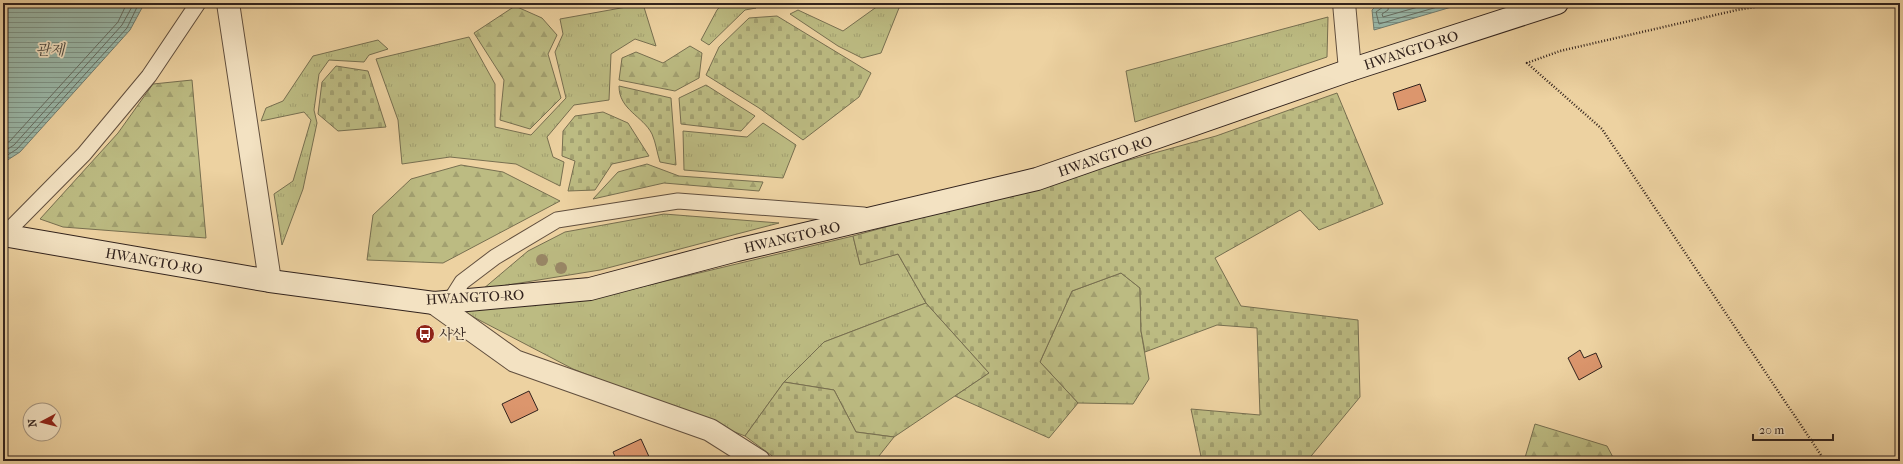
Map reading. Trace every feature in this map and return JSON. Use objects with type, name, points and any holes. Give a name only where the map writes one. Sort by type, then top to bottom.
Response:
[{"type":"main road","points":[[228,3],[270,281]]},
{"type":"main road","points":[[1344,3],[1350,70]]},
{"type":"main road","name":"HWANGTO-RO","points":[[3,235],[270,281],[442,302],[590,289],[737,250],[1037,180],[1350,70],[1557,3]]},
{"type":"main road","points":[[442,302],[515,361],[710,430],[759,461]]},
{"type":"lane","points":[[3,235],[84,154],[149,76],[198,3]]},
{"type":"lane","points":[[442,302],[462,282],[494,257],[557,220],[678,201],[883,216]]},
{"type":"path","points":[[1778,3],[1737,10],[1560,51],[1527,63],[1602,129],[1825,461]]},
{"type":"green space","points":[[723,3],[736,3],[756,8],[745,10],[709,45],[701,40],[717,10]]},
{"type":"green space","points":[[882,3],[901,3],[881,53],[862,58],[838,46],[790,14],[798,10],[843,31]]},
{"type":"green space","points":[[643,4],[656,46],[635,39],[611,54],[609,100],[574,105],[547,137],[553,157],[564,162],[560,186],[516,164],[450,157],[402,164],[398,120],[376,59],[469,37],[495,84],[495,127],[531,135],[566,98],[555,52],[563,34],[560,19]]},
{"type":"green space","points":[[515,6],[542,18],[557,35],[548,54],[561,98],[530,129],[500,120],[504,80],[474,33]]},
{"type":"green space","points":[[777,16],[871,73],[859,97],[803,140],[759,108],[706,75],[719,47],[749,18]]},
{"type":"green space","points":[[1328,17],[1327,57],[1135,122],[1126,71]]},
{"type":"green space","points":[[378,40],[388,49],[369,55],[364,62],[329,60],[319,74],[314,110],[317,123],[303,189],[282,245],[274,194],[293,181],[311,120],[304,112],[261,121],[266,108],[283,101],[313,56]]},
{"type":"green space","points":[[690,46],[702,53],[699,78],[675,91],[619,80],[622,58],[636,52],[663,63]]},
{"type":"green space","points":[[336,66],[368,71],[386,127],[338,131],[318,114],[322,82]]},
{"type":"green space","points":[[192,80],[206,238],[63,227],[40,219],[118,133],[153,84]]},
{"type":"green space","points":[[706,85],[755,116],[741,131],[681,124],[679,98]]},
{"type":"green space","points":[[619,86],[671,98],[676,165],[660,162],[652,134],[643,122],[627,107],[620,94]]},
{"type":"green space","points":[[1337,93],[1383,204],[1319,230],[1300,210],[1215,258],[1241,306],[1358,320],[1360,397],[1307,461],[1202,461],[1191,409],[1260,415],[1257,328],[1217,325],[1145,352],[1141,331],[1140,288],[1121,273],[1072,291],[1040,362],[1078,403],[1049,438],[955,396],[989,373],[926,303],[898,254],[860,265],[853,236],[1216,136]]},
{"type":"green space","points":[[603,112],[628,123],[649,156],[612,164],[595,190],[568,191],[575,161],[562,156],[563,131],[575,116]]},
{"type":"green space","points":[[763,123],[796,145],[783,178],[684,170],[683,131],[747,137]]},
{"type":"green space","points":[[647,164],[679,176],[763,182],[759,191],[664,183],[593,199],[618,172]]},
{"type":"green space","points":[[461,165],[503,172],[560,201],[443,263],[367,260],[373,215],[411,179]]},
{"type":"green space","points":[[664,214],[779,223],[600,270],[483,289],[528,251],[565,232]]},
{"type":"green space","points":[[853,236],[860,264],[898,254],[926,303],[824,342],[784,382],[745,436],[573,369],[462,311],[620,292]]},
{"type":"green space","points":[[1121,273],[1140,288],[1141,331],[1149,379],[1133,404],[1078,403],[1040,362],[1072,291]]},
{"type":"green space","points":[[926,303],[989,373],[894,437],[856,432],[834,390],[784,382],[824,342]]},
{"type":"green space","points":[[784,382],[834,390],[856,432],[894,437],[875,461],[779,461],[745,436]]},
{"type":"green space","points":[[1535,424],[1607,446],[1615,461],[1524,461]]},
{"type":"water","name":"관제","points":[[3,3],[143,3],[143,6],[130,30],[20,152],[3,163]]},
{"type":"water","points":[[1388,3],[1465,3],[1374,30],[1372,10],[1376,6]]},
{"type":"building","points":[[1420,84],[1426,101],[1398,110],[1393,93]]},
{"type":"building","points":[[1580,350],[1584,358],[1596,353],[1602,367],[1579,380],[1568,358]]},
{"type":"building","points":[[529,391],[538,410],[511,423],[502,404]]},
{"type":"building","points":[[641,439],[651,461],[617,461],[613,452]]},
{"type":"place","name":"사산","points":[[425,334]]}]
